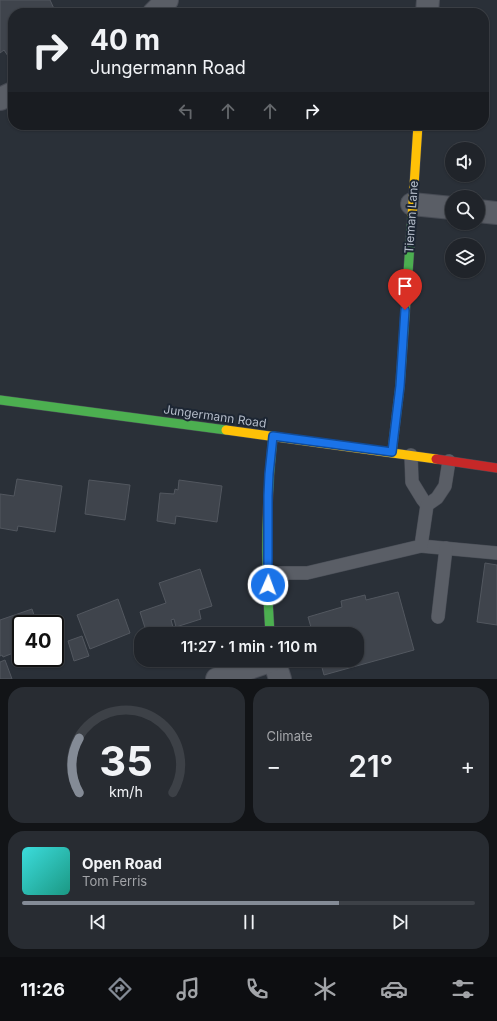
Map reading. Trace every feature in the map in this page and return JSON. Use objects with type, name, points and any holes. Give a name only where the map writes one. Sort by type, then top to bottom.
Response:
[{"type":"street","points":[[159,8],[167,0]]},
{"type":"street","name":"Tieman Lane","points":[[392,452],[400,386],[418,130]]},
{"type":"street","points":[[412,204],[445,207]]},
{"type":"street","points":[[485,212],[497,213]]},
{"type":"street","name":"Jungermann Road","points":[[0,400],[392,452],[497,468]]},
{"type":"street","points":[[269,627],[267,597],[268,496],[273,436]]},
{"type":"street","points":[[217,679],[253,667]]},
{"type":"street","points":[[276,667],[280,679]]},
{"type":"lane","points":[[411,455],[412,482],[427,505]]},
{"type":"lane","points":[[421,546],[427,505],[437,498],[445,486],[449,461]]},
{"type":"lane","points":[[268,574],[306,573],[421,546],[497,553]]},
{"type":"lane","points":[[438,617],[446,548]]},
{"type":"building","points":[[0,0],[50,0],[54,8],[8,8],[8,56],[4,50],[0,53]]},
{"type":"building","points":[[17,479],[62,486],[55,532],[18,526],[17,531],[0,528],[0,494],[14,496]]},
{"type":"building","points":[[89,480],[130,485],[125,520],[85,514]]},
{"type":"building","points":[[179,480],[222,486],[217,522],[176,516],[175,524],[157,521],[160,493],[174,494],[175,489],[178,490]]},
{"type":"building","points":[[485,563],[497,565],[497,625],[477,622]]},
{"type":"building","points":[[200,569],[212,606],[199,610],[201,619],[176,627],[174,619],[171,620],[173,627],[145,627],[140,612],[166,603],[159,583]]},
{"type":"building","points":[[398,592],[414,650],[364,664],[364,627],[311,627],[308,617],[342,607],[341,601],[365,595],[366,600]]},
{"type":"building","points":[[118,599],[130,633],[90,649],[77,615]]},
{"type":"building","points":[[32,609],[34,615],[15,615]]},
{"type":"building","points":[[12,616],[12,654],[3,657],[2,655],[0,656],[0,620]]},
{"type":"building","points":[[82,636],[89,656],[74,661],[68,641]]},
{"type":"building","points":[[5,660],[12,679],[0,679],[0,662]]},
{"type":"building","points":[[322,667],[353,667],[324,675]]},
{"type":"traffic: fast","points":[[392,452],[400,386],[412,216]]},
{"type":"traffic: fast","points":[[0,400],[226,430]]},
{"type":"traffic: fast","points":[[270,627],[267,585],[267,535],[273,436]]},
{"type":"traffic: slow","points":[[412,216],[418,130]]},
{"type":"traffic: slow","points":[[226,430],[436,459]]},
{"type":"traffic: jam","points":[[436,459],[497,468]]},
{"type":"route","points":[[268,585],[268,496],[273,436],[392,452],[400,386],[405,310]]}]
